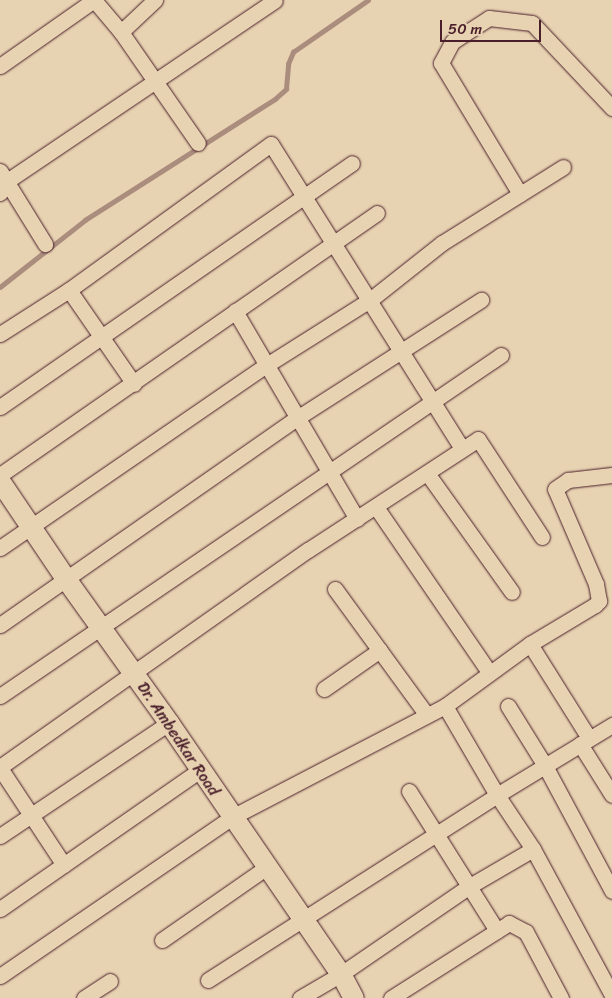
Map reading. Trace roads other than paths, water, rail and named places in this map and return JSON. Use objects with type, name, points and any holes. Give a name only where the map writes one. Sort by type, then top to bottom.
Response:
[{"type":"street","points":[[0,66],[94,0],[121,32],[198,143]]},
{"type":"street","points":[[121,32],[155,0]]},
{"type":"street","points":[[45,244],[2,182],[275,0]]},
{"type":"street","points":[[520,194],[440,63],[452,42],[489,18],[532,23],[612,108]]},
{"type":"street","points":[[0,334],[69,290],[271,144],[370,300],[398,352],[462,450]]},
{"type":"street","points":[[0,407],[352,163]]},
{"type":"street","points":[[0,548],[265,366],[370,300],[442,243],[563,166]]},
{"type":"street","points":[[0,475],[134,384],[235,311],[377,213]]},
{"type":"street","points":[[69,290],[134,384]]},
{"type":"street","points":[[0,625],[297,418],[481,300]]},
{"type":"street","points":[[235,311],[265,366],[357,519]]},
{"type":"street","points":[[0,696],[100,625],[500,355]]},
{"type":"street","points":[[64,865],[0,767],[133,672],[478,439],[542,537]]},
{"type":"street","points":[[427,473],[512,592]]},
{"type":"street","points":[[0,976],[232,817],[444,706],[530,644],[599,601],[596,584],[556,489],[568,480],[612,474]]},
{"type":"street","name":"Dr. Ambedkar Road","points":[[0,481],[341,974],[354,998]]},
{"type":"street","points":[[376,507],[489,672]]},
{"type":"street","points":[[335,589],[427,715]]},
{"type":"street","points":[[530,644],[585,741],[612,795]]},
{"type":"street","points":[[324,688],[380,650]]},
{"type":"street","points":[[444,706],[533,849],[612,995]]},
{"type":"street","points":[[508,706],[544,764],[612,892]]},
{"type":"street","points":[[0,836],[169,723]]},
{"type":"street","points":[[208,980],[544,764],[612,725]]},
{"type":"street","points":[[0,909],[200,770]]},
{"type":"street","points":[[409,792],[497,931]]},
{"type":"street","points":[[300,998],[341,974],[468,887],[533,849]]},
{"type":"street","points":[[162,940],[267,867]]},
{"type":"street","points":[[391,998],[509,923],[526,932],[561,998]]},
{"type":"street","points":[[84,998],[110,981]]},
{"type":"waterway","points":[[0,287],[85,220],[275,99],[286,89],[288,64],[293,52],[368,0]]}]
